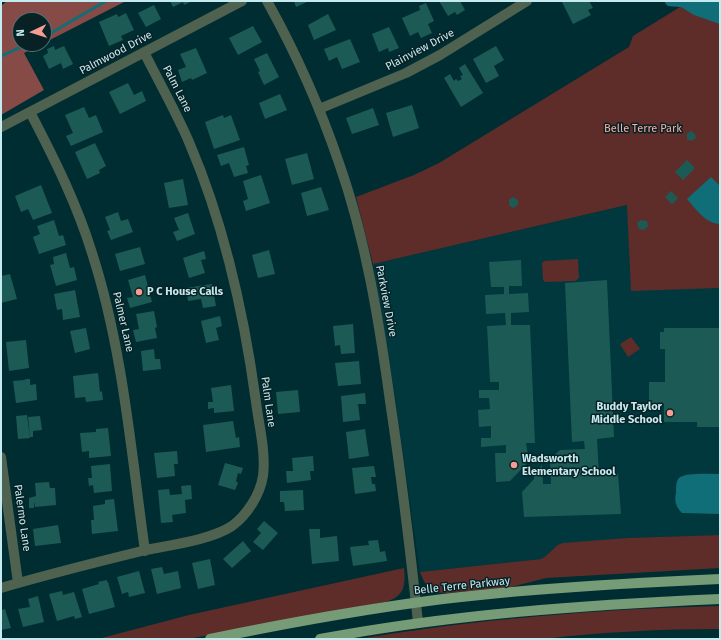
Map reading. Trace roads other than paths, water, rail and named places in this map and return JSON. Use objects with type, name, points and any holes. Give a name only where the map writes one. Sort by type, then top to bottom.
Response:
[{"type":"main road","name":"Belle Terre Parkway","points":[[210,639],[342,614],[416,603],[580,586],[720,579]]},
{"type":"main road","points":[[320,639],[418,622],[571,608],[720,599]]},
{"type":"street","name":"Palmwood Drive","points":[[1,127],[242,1]]},
{"type":"street","name":"Parkview Drive","points":[[267,1],[294,54],[319,109],[340,164],[366,261],[375,303],[399,461],[418,622]]},
{"type":"street","name":"Plainview Drive","points":[[319,109],[406,73],[440,55],[527,1]]},
{"type":"street","name":"Palm Lane","points":[[1,588],[220,532],[230,527],[241,517],[257,494],[262,478],[263,462],[250,353],[238,291],[222,232],[189,143],[144,52]]},
{"type":"street","name":"Palmer Lane","points":[[30,112],[57,166],[79,217],[92,251],[104,291],[114,334],[121,375],[145,550]]},
{"type":"street","name":"Palermo Lane","points":[[1,457],[18,583]]},
{"type":"waterway","points":[[52,32],[106,1]]},
{"type":"waterway","points":[[1,56],[12,51]]},
{"type":"place","name":"P C House Calls","points":[[139,292]]},
{"type":"place","name":"Buddy Taylor Middle School","points":[[670,413]]},
{"type":"place","name":"Wadsworth Elementary School","points":[[514,465]]},
{"type":"park label","name":"Belle Terre Park","points":[[643,129]]}]
